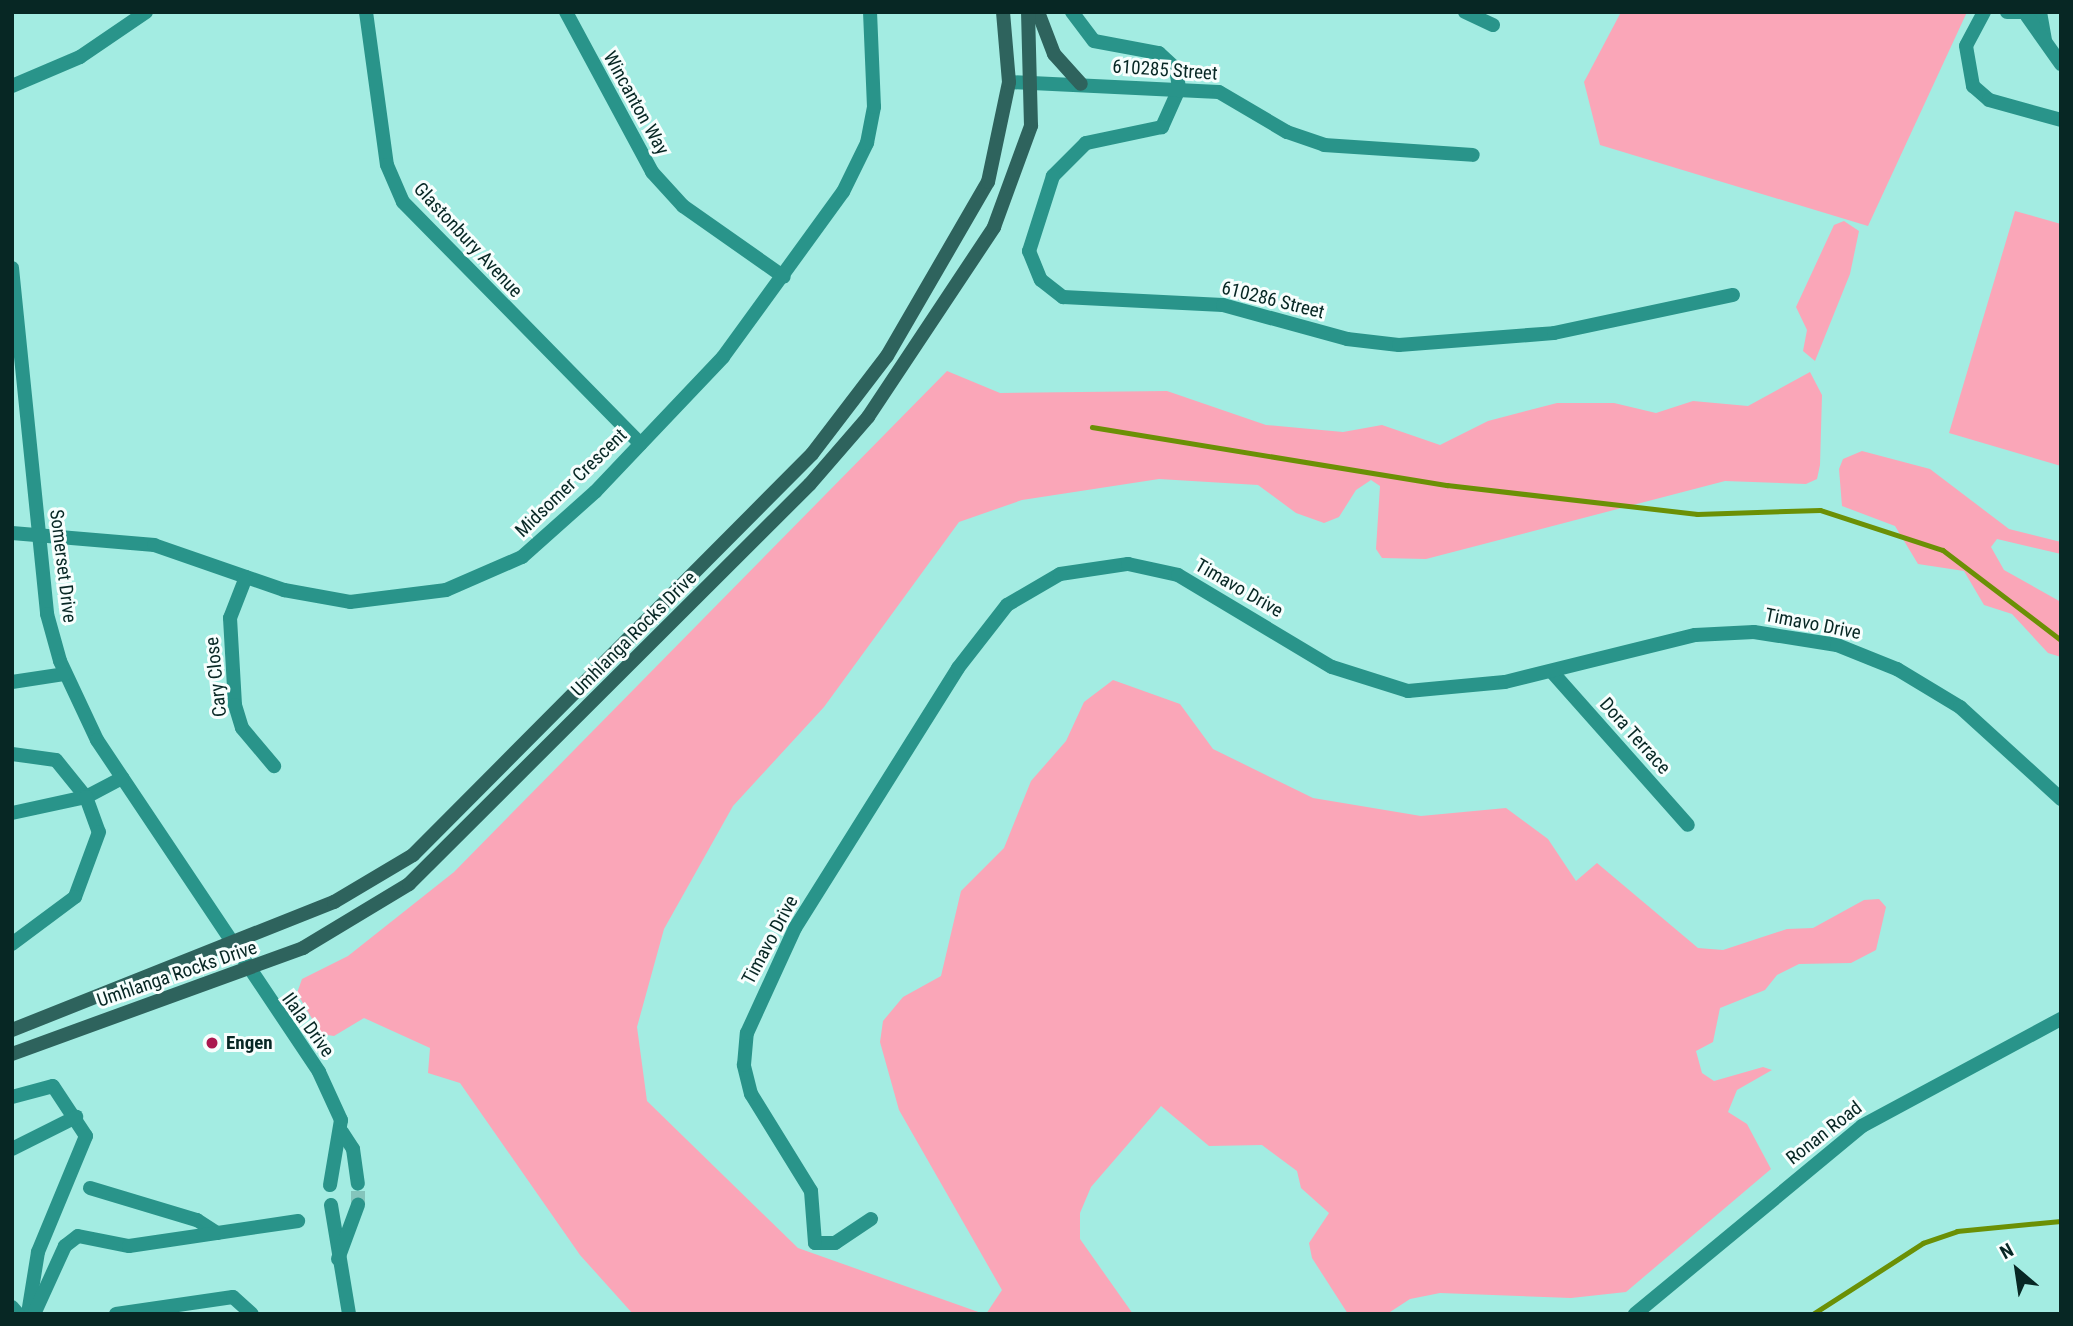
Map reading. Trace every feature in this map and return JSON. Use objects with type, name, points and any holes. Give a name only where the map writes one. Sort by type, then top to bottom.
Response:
[{"type":"main road","name":"Umhlanga Rocks Drive","points":[[12,1030],[235,945],[334,902],[438,837],[812,454],[887,356],[980,201],[996,159],[1009,82],[1003,12]]},
{"type":"main road","name":"Umhlanga Rocks Drive","points":[[12,1054],[249,971],[346,926],[443,854],[849,443],[994,227],[1028,138],[1034,83],[1028,12]]},
{"type":"main road","points":[[1038,12],[1059,62],[1081,84]]},
{"type":"street","points":[[12,86],[80,57],[146,12]]},
{"type":"street","name":"Glastonbury Avenue","points":[[366,12],[387,165],[403,202],[641,444]]},
{"type":"street","name":"Wincanton Way","points":[[566,12],[652,172],[683,205],[784,277]]},
{"type":"street","name":"Midsomer Crescent","points":[[12,533],[39,533],[168,548],[246,577],[350,602],[403,599],[467,583],[542,540],[641,444],[723,356],[784,277],[844,192],[867,143],[877,69],[870,12]]},
{"type":"street","points":[[1072,12],[1094,41],[1159,53],[1176,69],[1179,89]]},
{"type":"street","points":[[1465,12],[1493,24]]},
{"type":"street","points":[[1983,12],[1966,46],[1973,86],[1989,100],[2061,120]]},
{"type":"street","points":[[2007,12],[2034,14],[2046,44],[2061,64]]},
{"type":"street","name":"610285 Street","points":[[1009,82],[1223,93],[1287,132],[1324,145],[1473,155]]},
{"type":"street","name":"610286 Street","points":[[1179,89],[1162,127],[1086,143],[1060,164],[1029,251],[1041,280],[1056,293],[1077,301],[1223,305],[1347,339],[1399,345],[1554,333],[1733,295]]},
{"type":"street","name":"Somerset Drive","points":[[12,270],[47,614],[65,674],[121,778],[235,945]]},
{"type":"street","name":"Timavo Drive","points":[[871,1219],[830,1244],[813,1240],[811,1191],[748,1087],[747,1033],[795,928],[958,668],[1007,606],[1075,569],[1142,565],[1211,591],[1369,683],[1452,691],[1553,673],[1657,642],[1726,632],[1837,645],[1940,693],[1994,732],[2061,799]]},
{"type":"street","name":"Cary Close","points":[[246,577],[230,618],[234,705],[242,728],[274,766]]},
{"type":"street","name":"Dora Terrace","points":[[1553,673],[1688,825]]},
{"type":"street","points":[[12,682],[65,674]]},
{"type":"street","points":[[12,754],[56,760],[93,794],[99,832],[82,885],[60,912],[12,944]]},
{"type":"street","points":[[12,813],[93,794],[121,778]]},
{"type":"street","name":"Ilala Drive","points":[[235,945],[249,971],[319,1072],[342,1132],[353,1149],[358,1184]]},
{"type":"street","name":"Ronan Road","points":[[1635,1314],[1862,1126],[2061,1018]]},
{"type":"street","points":[[12,1097],[53,1086],[76,1117],[85,1142],[38,1252],[28,1314]]},
{"type":"street","points":[[12,1149],[76,1117]]},
{"type":"street","points":[[331,1185],[342,1132]]},
{"type":"street","points":[[90,1188],[197,1220],[217,1233]]},
{"type":"street","points":[[331,1205],[349,1314]]},
{"type":"street","points":[[338,1259],[358,1205]]},
{"type":"street","points":[[34,1314],[65,1246],[78,1236],[129,1246],[298,1221]]},
{"type":"street","points":[[116,1314],[233,1297],[252,1314]]},
{"type":"street","points":[[12,1307],[18,1314]]},
{"type":"shaded area","points":[[1621,12],[1967,12],[1868,226],[1600,145],[1584,82]]},
{"type":"shaded area","points":[[2015,211],[2061,224],[2061,466],[1949,433]]},
{"type":"shaded area","points":[[1844,221],[1859,231],[1850,274],[1815,361],[1803,351],[1807,330],[1796,307],[1834,225]]},
{"type":"shaded area","points":[[947,371],[1000,393],[1167,391],[1266,425],[1343,432],[1382,425],[1440,445],[1488,421],[1557,403],[1614,403],[1656,413],[1693,401],[1748,406],[1810,372],[1822,395],[1820,465],[1817,479],[1806,484],[1725,481],[1426,559],[1382,558],[1376,549],[1380,486],[1371,480],[1356,490],[1339,517],[1324,523],[1296,513],[1258,485],[1159,479],[1022,500],[959,522],[824,707],[733,806],[664,929],[637,1027],[647,1101],[798,1248],[984,1314],[633,1314],[580,1255],[460,1083],[428,1073],[430,1048],[364,1018],[334,1036],[321,1034],[297,993],[302,979],[348,956],[454,872]]},
{"type":"shaded area","points":[[1862,451],[1930,469],[2009,529],[2061,542],[2061,554],[1997,539],[1991,547],[2004,570],[2061,602],[2061,657],[2048,653],[2012,614],[1984,605],[1964,571],[1918,564],[1895,526],[1842,506],[1839,469],[1843,459]]},
{"type":"shaded area","points":[[1113,680],[1180,704],[1213,749],[1313,798],[1421,816],[1506,808],[1548,839],[1576,881],[1597,863],[1698,948],[1723,950],[1787,929],[1813,928],[1864,900],[1879,899],[1886,907],[1876,950],[1851,963],[1799,964],[1777,975],[1765,990],[1720,1008],[1713,1042],[1696,1051],[1702,1073],[1714,1081],[1763,1067],[1772,1070],[1737,1090],[1728,1112],[1747,1124],[1771,1169],[1626,1292],[1571,1298],[1440,1293],[1410,1299],[1387,1314],[1348,1314],[1312,1258],[1309,1243],[1329,1213],[1301,1188],[1297,1171],[1262,1145],[1209,1146],[1161,1106],[1091,1187],[1080,1213],[1080,1239],[1133,1314],[986,1314],[1002,1290],[899,1110],[880,1042],[883,1021],[903,997],[941,976],[961,891],[1004,848],[1031,781],[1066,741],[1084,702]]},
{"type":"waterway","points":[[1092,427],[1447,485],[1697,514],[1820,510],[1943,550],[2061,640]]},
{"type":"waterway","points":[[1813,1314],[1923,1243],[1957,1231],[2061,1221]]},
{"type":"tunnel","points":[[358,1184],[358,1205]]},
{"type":"place","name":"Engen","points":[[212,1043]]}]
